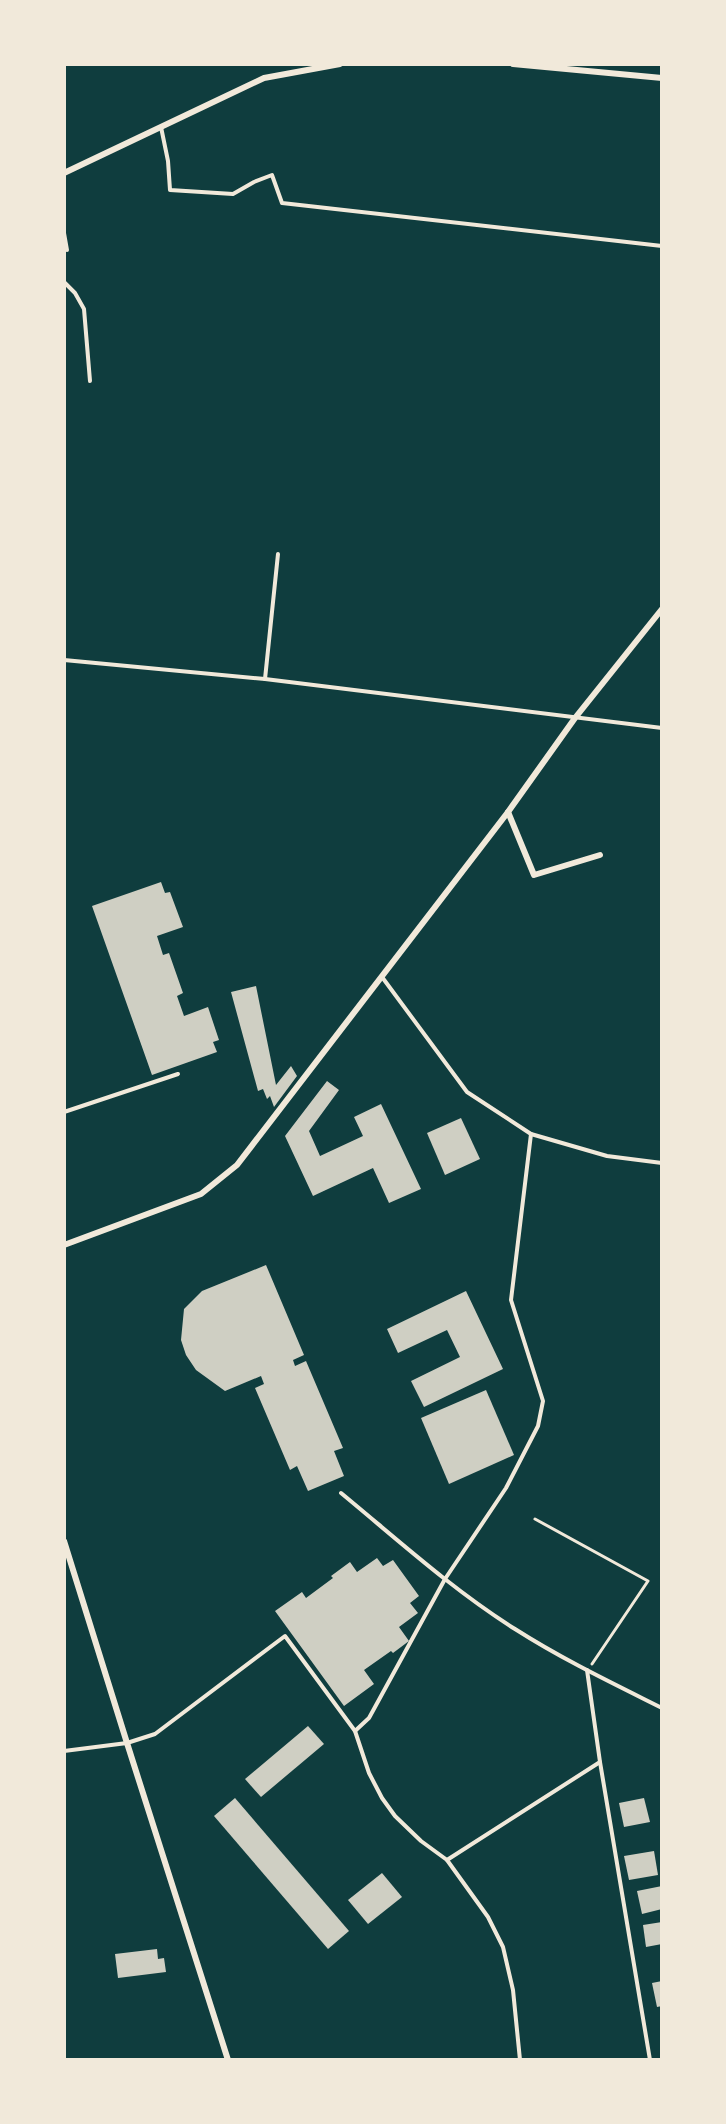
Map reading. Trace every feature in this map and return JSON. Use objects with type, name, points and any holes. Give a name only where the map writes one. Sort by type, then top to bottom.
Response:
[{"type":"street","points":[[64,173],[264,78],[340,64]]},
{"type":"street","points":[[513,64],[662,78]]},
{"type":"street","points":[[64,1245],[201,1194],[237,1165],[508,812],[574,718],[662,609]]},
{"type":"street","points":[[508,812],[534,875],[600,855]]},
{"type":"street","points":[[64,1541],[228,2060]]},
{"type":"lane","points":[[161,127],[168,161],[170,190],[234,194],[272,175],[282,203],[662,246]]},
{"type":"lane","points":[[64,233],[67,250]]},
{"type":"lane","points":[[64,282],[75,293],[84,309],[90,381]]},
{"type":"lane","points":[[265,679],[278,554]]},
{"type":"lane","points":[[64,660],[265,679],[662,728]]},
{"type":"lane","points":[[382,977],[467,1092],[531,1134],[607,1156],[662,1163]]},
{"type":"lane","points":[[64,1112],[178,1074]]},
{"type":"lane","points":[[355,1731],[369,1718],[445,1579],[506,1488],[538,1426],[543,1401],[511,1300],[531,1134]]},
{"type":"lane","points":[[341,1493],[445,1579],[515,1629],[587,1670],[662,1708]]},
{"type":"lane","points":[[64,1751],[127,1743],[155,1734],[285,1636],[355,1731],[369,1773],[382,1798],[421,1841],[447,1860],[488,1917],[503,1947],[513,1990],[520,2060]]},
{"type":"lane","points":[[587,1670],[600,1762],[650,2060]]},
{"type":"lane","points":[[447,1860],[600,1762]]},
{"type":"path","points":[[535,1518],[648,1581],[587,1670]]},
{"type":"building","points":[[161,882],[165,893],[170,892],[183,927],[157,936],[163,955],[169,953],[183,993],[177,996],[184,1016],[208,1007],[219,1040],[213,1042],[217,1052],[152,1075],[92,906]]},
{"type":"building","points":[[256,986],[276,1085],[291,1066],[297,1076],[274,1107],[270,1096],[267,1099],[263,1089],[258,1091],[231,992]]},
{"type":"building","points":[[327,1081],[339,1090],[309,1131],[320,1156],[363,1136],[354,1117],[381,1104],[421,1189],[389,1203],[373,1168],[313,1196],[285,1136]]},
{"type":"building","points":[[461,1118],[480,1159],[445,1175],[427,1133]]},
{"type":"building","points":[[266,1265],[304,1355],[293,1360],[295,1366],[306,1361],[343,1448],[334,1451],[344,1476],[308,1491],[297,1466],[290,1470],[255,1388],[264,1384],[261,1376],[225,1391],[196,1370],[186,1355],[181,1340],[184,1309],[202,1291]]},
{"type":"building","points":[[466,1291],[503,1369],[424,1407],[411,1381],[460,1357],[447,1330],[398,1353],[387,1329]]},
{"type":"building","points":[[486,1390],[514,1455],[449,1484],[421,1418]]},
{"type":"building","points":[[377,1558],[383,1566],[393,1560],[419,1596],[410,1603],[418,1613],[399,1627],[409,1641],[364,1670],[374,1684],[344,1706],[275,1611],[302,1592],[306,1598],[350,1562],[357,1572]]},
{"type":"building","points":[[308,1726],[324,1744],[261,1797],[245,1779]]},
{"type":"building","points":[[235,1798],[349,1931],[328,1949],[214,1816]]},
{"type":"building","points":[[644,1798],[650,1822],[624,1827],[619,1803]]},
{"type":"building","points":[[654,1851],[658,1875],[629,1880],[624,1856]]},
{"type":"building","points":[[382,1873],[402,1897],[368,1924],[348,1900]]},
{"type":"building","points":[[662,1886],[662,1909],[642,1914],[637,1891]]},
{"type":"building","points":[[662,1922],[662,1944],[646,1947],[643,1925]]},
{"type":"building","points":[[157,1949],[158,1959],[164,1958],[166,1972],[118,1978],[115,1954]]},
{"type":"building","points":[[662,1981],[662,2006],[657,2007],[652,1983]]}]
